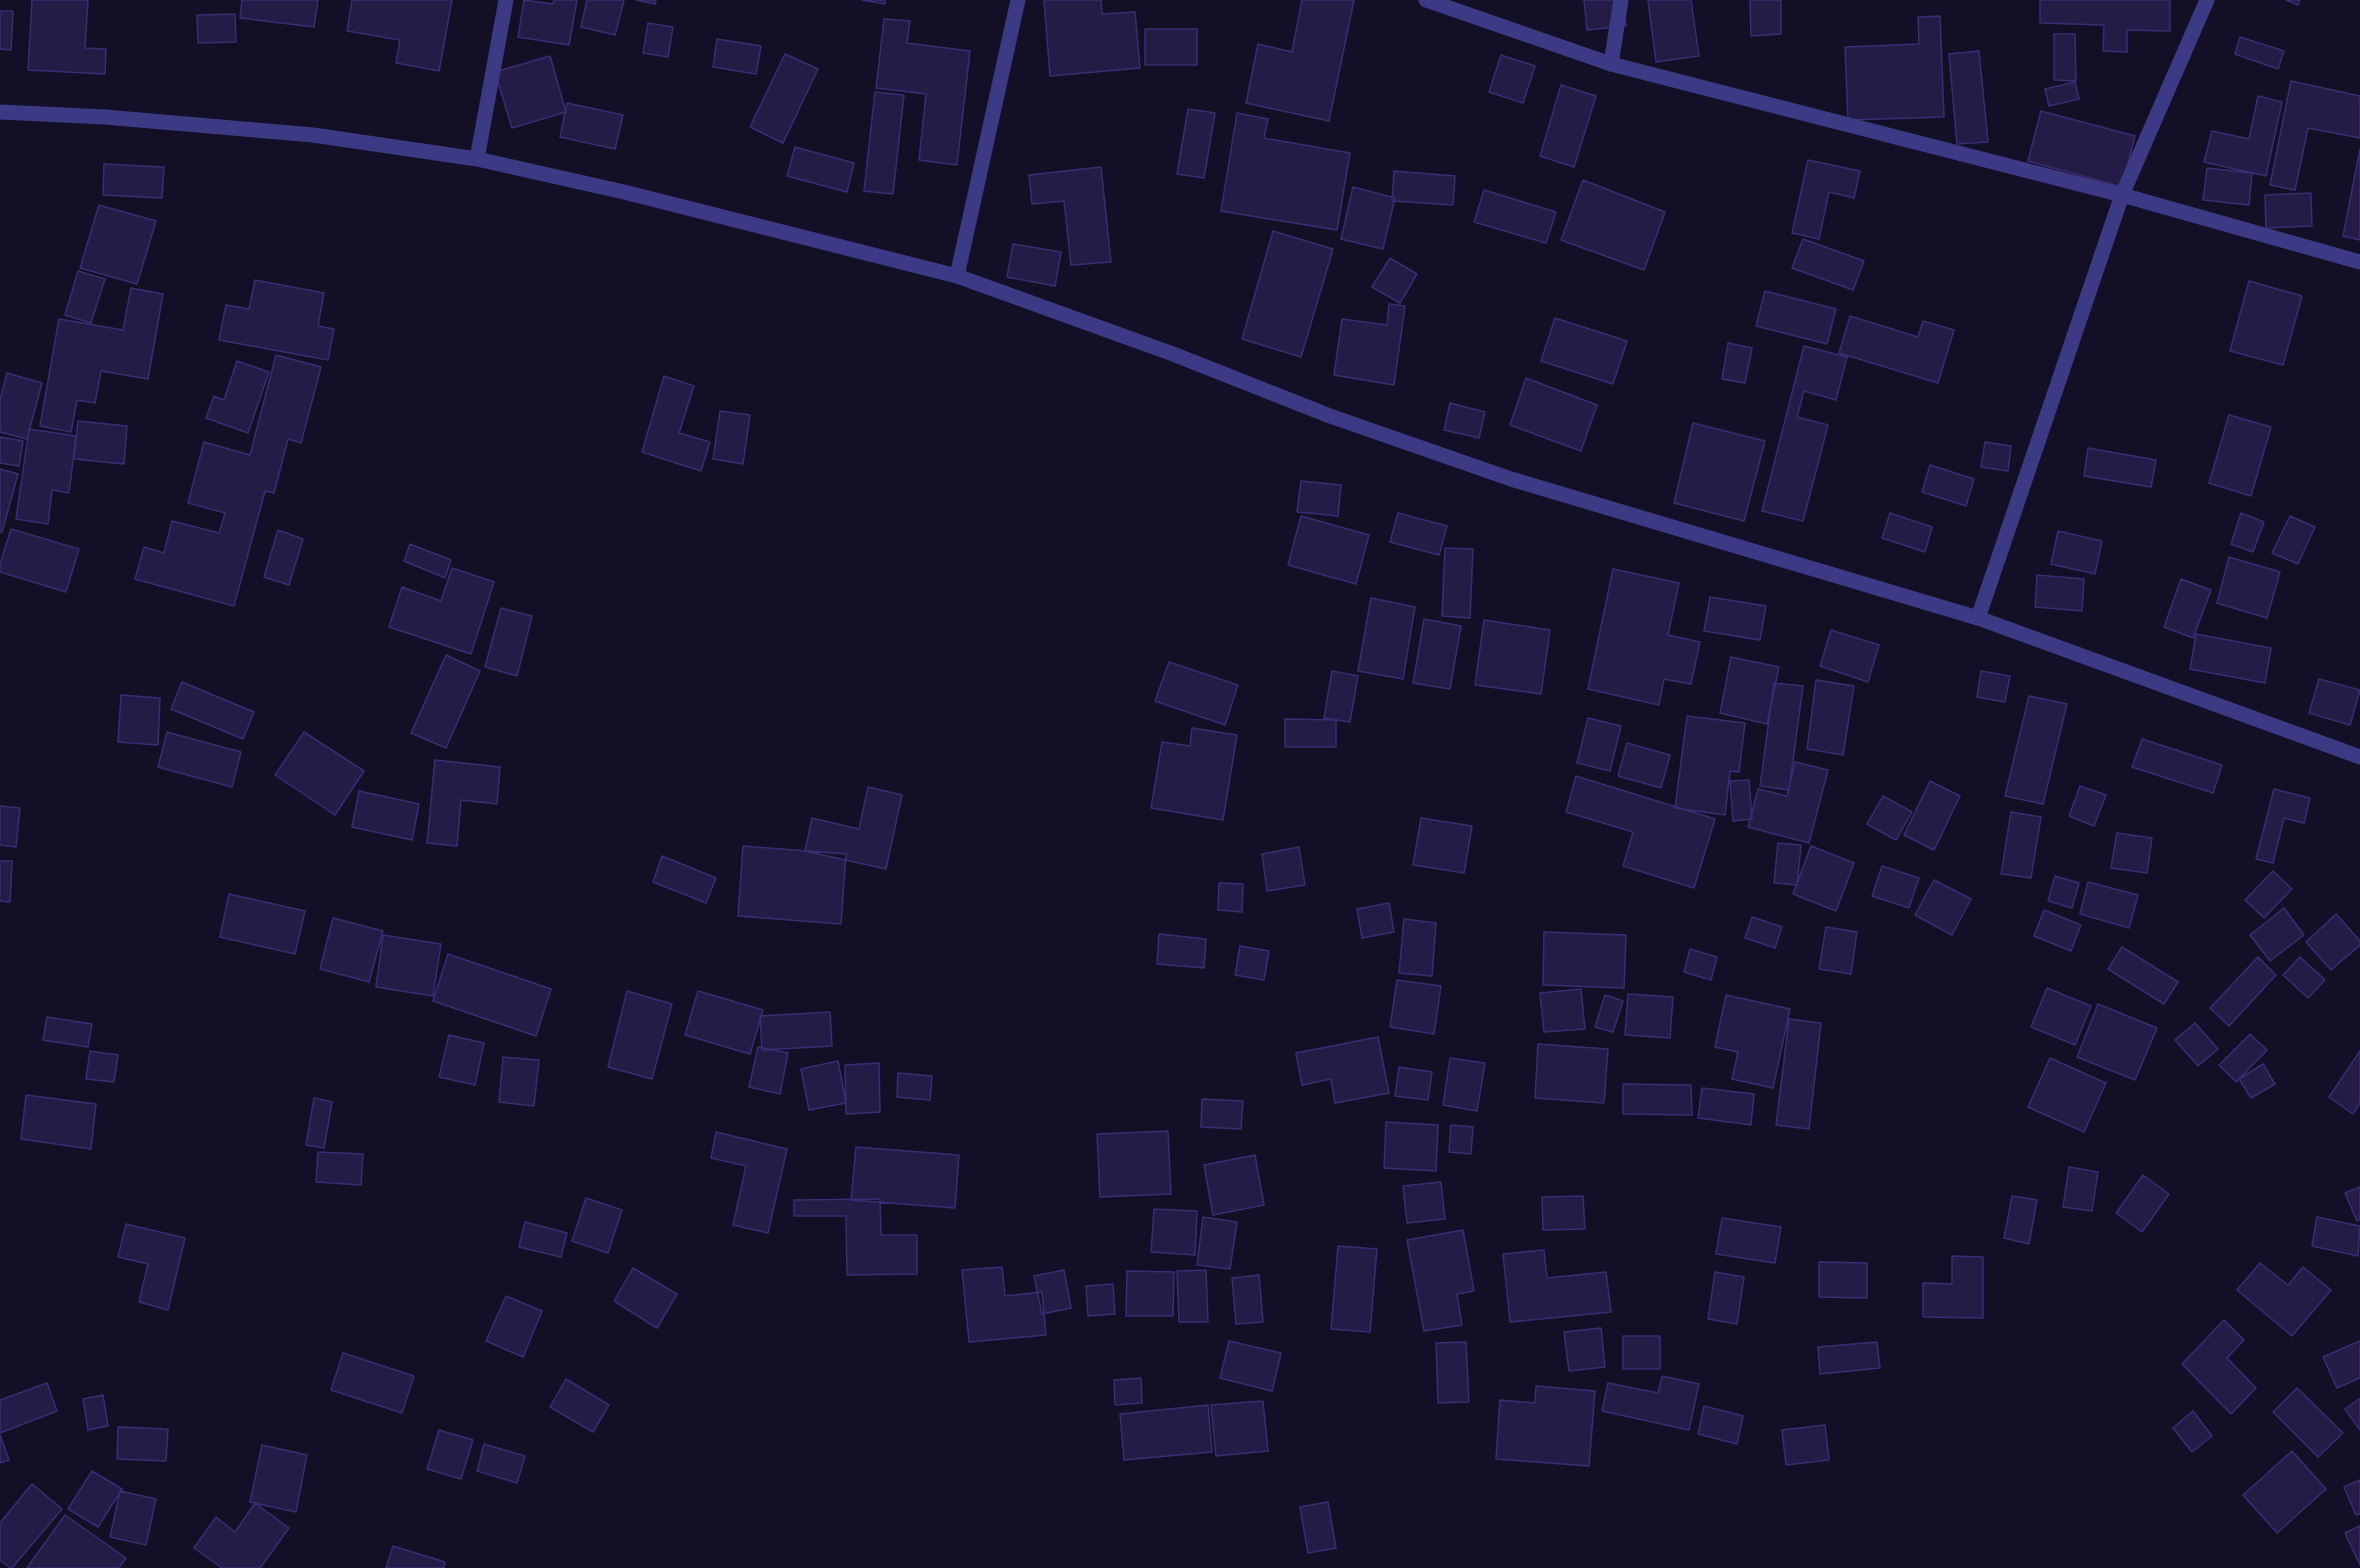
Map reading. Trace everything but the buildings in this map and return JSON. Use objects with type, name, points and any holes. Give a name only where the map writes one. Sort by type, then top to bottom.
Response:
[{"type":"street","points":[[477,159],[507,0]]},
{"type":"street","points":[[957,276],[1018,0]]},
{"type":"street","points":[[1426,0],[1611,64],[2122,195],[2360,262]]},
{"type":"street","points":[[1611,64],[1621,0]]},
{"type":"street","points":[[1978,618],[2122,195],[2207,0]]},
{"type":"street","points":[[0,112],[105,117],[313,135],[477,159],[624,192],[957,276],[1173,354],[1330,416],[1511,479],[1978,618],[2360,758]]}]
